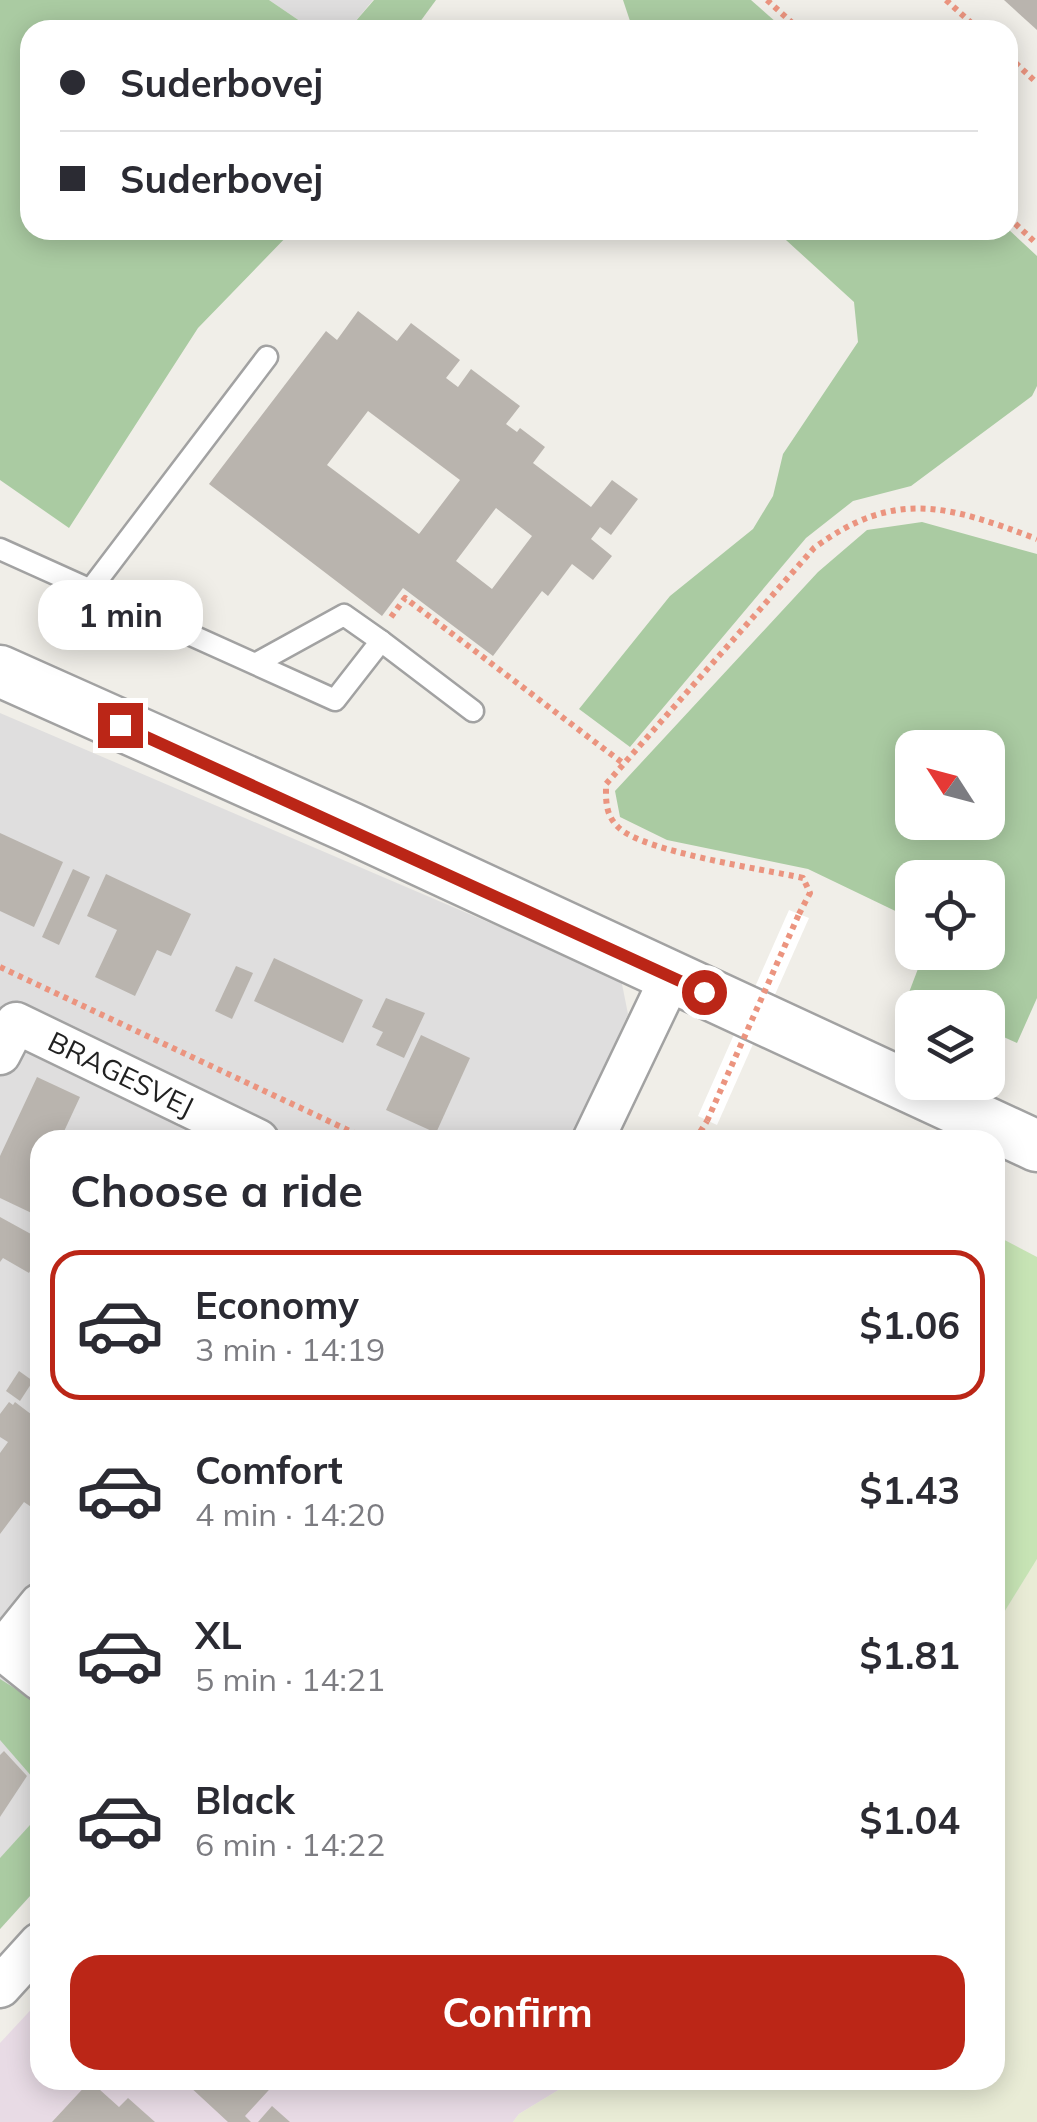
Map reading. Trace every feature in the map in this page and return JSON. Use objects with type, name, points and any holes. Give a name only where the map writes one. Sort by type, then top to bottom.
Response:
[{"type":"street","points":[[0,672],[351,828],[1002,1130]]},
{"type":"street","points":[[598,1130],[671,977]]},
{"type":"street","name":"BRAGESVEJ","points":[[0,1054],[16,1023],[237,1130]]},
{"type":"street","points":[[1005,1131],[1037,1146]]},
{"type":"street","points":[[30,1616],[2,1649],[30,1672]]},
{"type":"street","points":[[0,1987],[30,1954]]},
{"type":"lane","points":[[90,590],[267,357]]},
{"type":"lane","points":[[0,549],[335,700],[380,642]]},
{"type":"lane","points":[[255,664],[344,616],[473,711]]},
{"type":"path","points":[[767,0],[789,20]]},
{"type":"path","points":[[946,0],[968,20]]},
{"type":"path","points":[[1018,65],[1037,83]]},
{"type":"path","points":[[1018,226],[1037,244]]},
{"type":"path","points":[[702,1130],[810,893],[803,878],[640,842],[617,826],[605,809],[606,784],[814,548],[844,525],[878,512],[924,508],[981,518],[1037,539]]},
{"type":"path","points":[[380,642],[387,622],[405,598],[624,764]]},
{"type":"path","points":[[0,967],[348,1130]]},
{"type":"shaded area","points":[[269,0],[373,0],[356,20],[298,20]]},
{"type":"shaded area","points":[[0,713],[621,979],[628,1014],[576,1130],[30,1130],[30,1896],[0,1929]]},
{"type":"shaded area","points":[[30,2011],[30,2090],[559,2090],[519,2114],[513,2122],[0,2122],[0,2043]]},
{"type":"green space","points":[[0,0],[269,0],[298,20],[20,20],[20,240],[283,240],[198,328],[69,528],[0,480]]},
{"type":"green space","points":[[374,0],[436,0],[421,20],[357,20]]},
{"type":"green space","points":[[623,0],[751,0],[774,20],[630,20]]},
{"type":"green space","points":[[1018,238],[1037,256],[1037,386],[1032,396],[911,486],[853,501],[806,538],[630,747],[579,709],[670,596],[753,529],[773,496],[783,454],[858,342],[854,302],[786,240]]},
{"type":"green space","points":[[922,522],[1037,554],[1037,998],[1017,1043],[1005,1038],[1005,990],[910,990],[918,970],[1005,970],[1005,860],[895,860],[895,911],[808,869],[667,840],[620,817],[615,791],[818,572],[867,530]]},
{"type":"green space","points":[[1005,1240],[1037,1257],[1037,1559],[1005,1611]]},
{"type":"green space","points":[[1037,1559],[1037,2122],[513,2122],[519,2114],[559,2090],[1005,2090],[1005,1611]]},
{"type":"green space","points":[[0,1679],[30,1698],[30,1774],[0,1740]]},
{"type":"green space","points":[[30,1825],[30,1896],[0,1929],[0,1858]]},
{"type":"pier","points":[[789,910],[809,918],[717,1125],[698,1116]]},
{"type":"building","points":[[1004,0],[1037,0],[1037,30]]},
{"type":"building","points":[[358,311],[397,341],[411,323],[460,360],[446,378],[458,387],[471,369],[520,406],[506,424],[517,432],[520,428],[545,447],[533,463],[591,507],[612,480],[638,499],[611,535],[600,527],[591,539],[612,556],[593,580],[572,564],[548,596],[542,591],[493,656],[403,588],[382,616],[209,484],[326,331],[337,340]],"holes":[[[368,411],[460,480],[419,534],[327,465]],[[496,508],[532,536],[492,589],[456,561]]]},
{"type":"building","points":[[0,833],[63,862],[34,927],[0,911]]},
{"type":"building","points":[[73,869],[90,877],[59,945],[42,937]]},
{"type":"building","points":[[106,874],[191,914],[171,956],[157,950],[135,996],[95,977],[117,930],[87,916]]},
{"type":"building","points":[[274,958],[363,1000],[343,1043],[254,1001]]},
{"type":"building","points":[[236,966],[253,973],[232,1019],[215,1011]]},
{"type":"building","points":[[386,998],[425,1013],[404,1058],[376,1045],[383,1032],[372,1027]]},
{"type":"building","points":[[421,1035],[470,1058],[437,1130],[386,1110]]},
{"type":"building","points":[[37,1077],[80,1097],[65,1130],[30,1130],[30,1212],[0,1198],[0,1156]]},
{"type":"building","points":[[0,1217],[30,1234],[30,1271],[3,1258],[0,1262]]},
{"type":"building","points":[[19,1371],[30,1379],[20,1401],[6,1391]]},
{"type":"building","points":[[9,1402],[30,1413],[30,1506],[24,1502],[0,1534],[0,1453],[8,1442],[0,1437],[0,1414]]},
{"type":"building","points":[[4,1751],[27,1776],[0,1817],[0,1755]]},
{"type":"building","points":[[82,2090],[100,2090],[119,2107],[128,2098],[155,2122],[52,2122]]},
{"type":"building","points":[[193,2090],[269,2090],[245,2116],[251,2122],[228,2122]]},
{"type":"building","points":[[272,2106],[290,2122],[258,2122]]},
{"type":"route","points":[[120,725],[704,992]]}]
